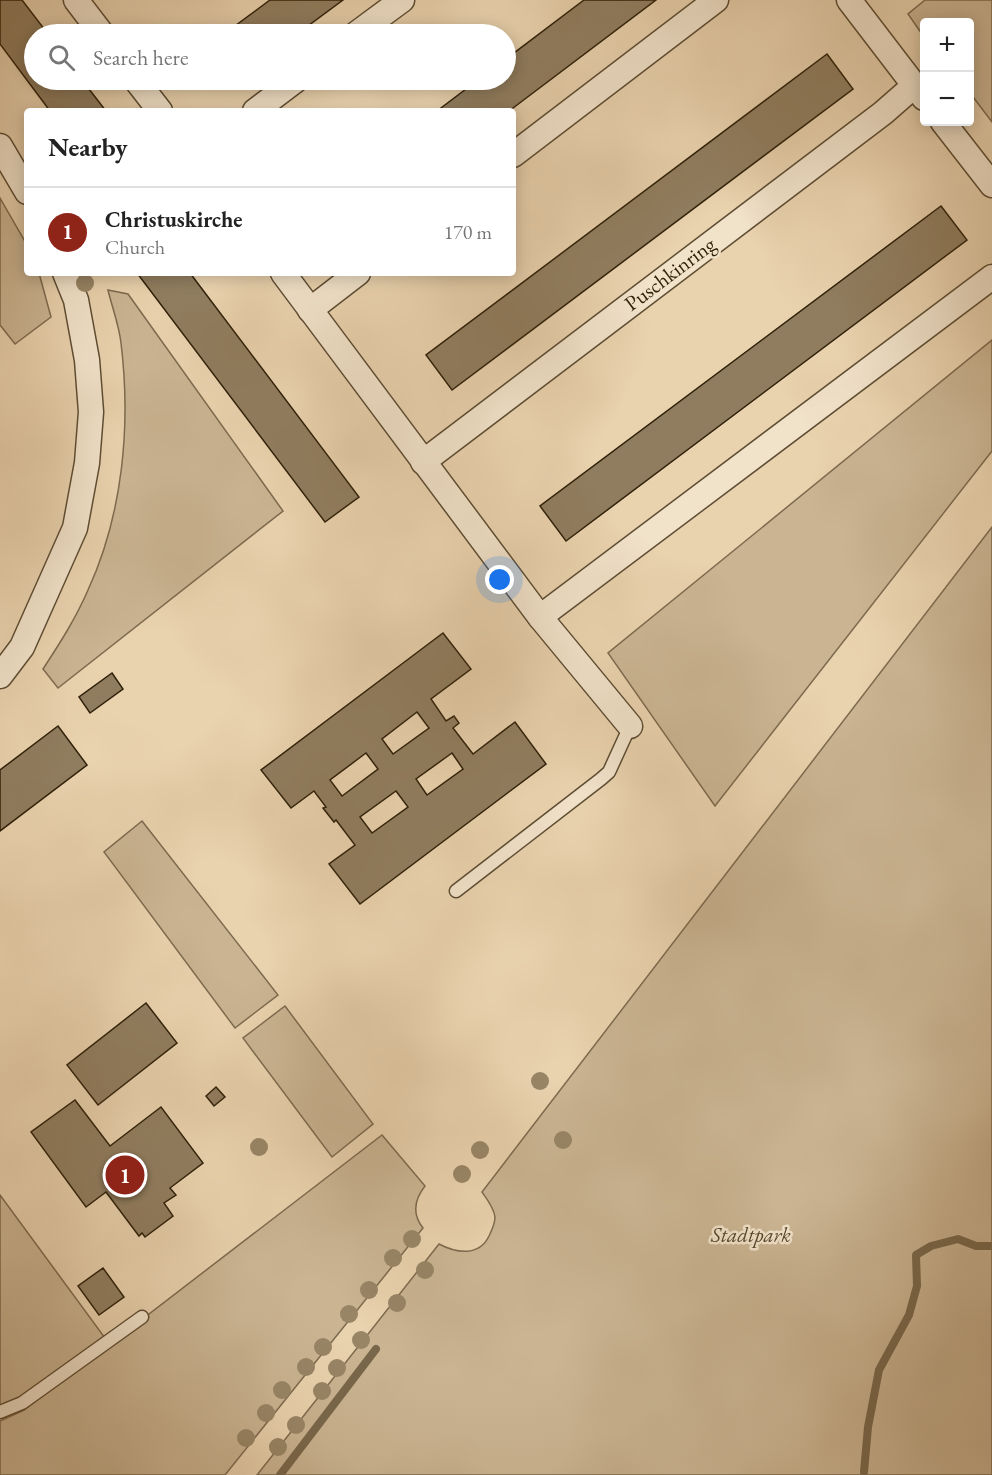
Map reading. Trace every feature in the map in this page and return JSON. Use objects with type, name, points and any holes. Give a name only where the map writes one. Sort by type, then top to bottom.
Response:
[{"type":"street","points":[[370,24],[402,0]]},
{"type":"street","points":[[516,153],[716,0]]},
{"type":"street","name":"Puschkinring","points":[[423,462],[883,113],[920,92],[849,0]]},
{"type":"street","points":[[84,3],[96,24]]},
{"type":"street","points":[[144,90],[158,108]]},
{"type":"street","points":[[259,108],[283,90]]},
{"type":"street","points":[[946,126],[992,185]]},
{"type":"street","points":[[0,146],[24,187]]},
{"type":"street","points":[[0,676],[22,648],[75,528],[87,462],[91,412],[87,360],[76,300],[66,276]]},
{"type":"street","points":[[285,276],[540,617],[630,726]]},
{"type":"street","points":[[310,310],[354,276]]},
{"type":"street","points":[[540,617],[992,277]]},
{"type":"lane","points":[[456,891],[609,772],[630,726]]},
{"type":"lane","points":[[0,1412],[22,1402],[142,1317]]},
{"type":"green space","points":[[925,0],[992,0],[992,122],[974,98],[974,18],[920,18],[920,31],[908,14]]},
{"type":"green space","points":[[0,198],[24,240],[24,276],[40,276],[51,317],[15,344],[0,325]]},
{"type":"green space","points":[[108,290],[128,294],[283,511],[58,688],[43,669],[78,610],[100,561],[109,531],[121,469],[125,406],[124,374],[120,336]]},
{"type":"green space","points":[[992,340],[992,451],[715,806],[608,653]]},
{"type":"green space","name":"Stadtpark","points":[[992,527],[992,1475],[257,1475],[439,1244],[453,1250],[467,1251],[485,1243],[495,1217],[492,1207],[482,1192]]},
{"type":"green space","points":[[142,821],[278,995],[235,1028],[104,852]]},
{"type":"green space","points":[[285,1006],[373,1124],[332,1157],[243,1038]]},
{"type":"green space","points":[[382,1135],[425,1186],[418,1196],[416,1207],[417,1218],[423,1228],[225,1475],[0,1475],[0,1421],[24,1410]]},
{"type":"green space","points":[[0,1195],[105,1338],[17,1399],[0,1406]]},
{"type":"building","points":[[0,0],[22,0],[40,24],[24,24],[24,76],[0,44]]},
{"type":"building","points":[[270,0],[343,0],[311,24],[238,24]]},
{"type":"building","points":[[584,0],[656,0],[513,108],[441,108],[465,90],[516,90],[516,51]]},
{"type":"building","points":[[827,54],[853,89],[452,390],[426,355]]},
{"type":"building","points":[[34,90],[90,90],[104,108],[48,108]]},
{"type":"building","points":[[941,206],[967,240],[566,541],[540,506]]},
{"type":"building","points":[[139,276],[192,276],[359,497],[325,522]]},
{"type":"building","points":[[443,633],[471,669],[431,699],[446,721],[454,716],[459,723],[453,728],[473,754],[515,722],[546,764],[360,904],[329,864],[355,845],[336,820],[334,822],[323,808],[326,807],[314,791],[291,808],[261,770]],"holes":[[[417,712],[429,728],[393,754],[382,739]],[[366,753],[378,769],[342,796],[330,780]],[[452,753],[463,769],[427,795],[416,779]],[[396,791],[408,807],[372,833],[360,817]]]},
{"type":"building","points":[[112,673],[123,689],[90,713],[79,697]]},
{"type":"building","points":[[58,726],[87,765],[0,831],[0,770]]},
{"type":"building","points":[[146,1003],[177,1043],[98,1105],[67,1065]]},
{"type":"building","points":[[216,1087],[225,1097],[214,1106],[206,1096]]},
{"type":"building","points":[[75,1100],[110,1146],[161,1107],[203,1163],[170,1188],[176,1195],[164,1203],[173,1216],[145,1237],[142,1233],[139,1236],[106,1192],[86,1207],[31,1132]]},
{"type":"building","points":[[103,1268],[124,1297],[99,1315],[78,1286]]},
{"type":"waterway","points":[[864,1472],[868,1427],[879,1370],[909,1315],[917,1286],[916,1255],[931,1246],[958,1239],[976,1246],[992,1246]]},
{"type":"waterway","points":[[280,1475],[376,1349]]},
{"type":"place","name":"Christuskirche","points":[[125,1175]]}]
